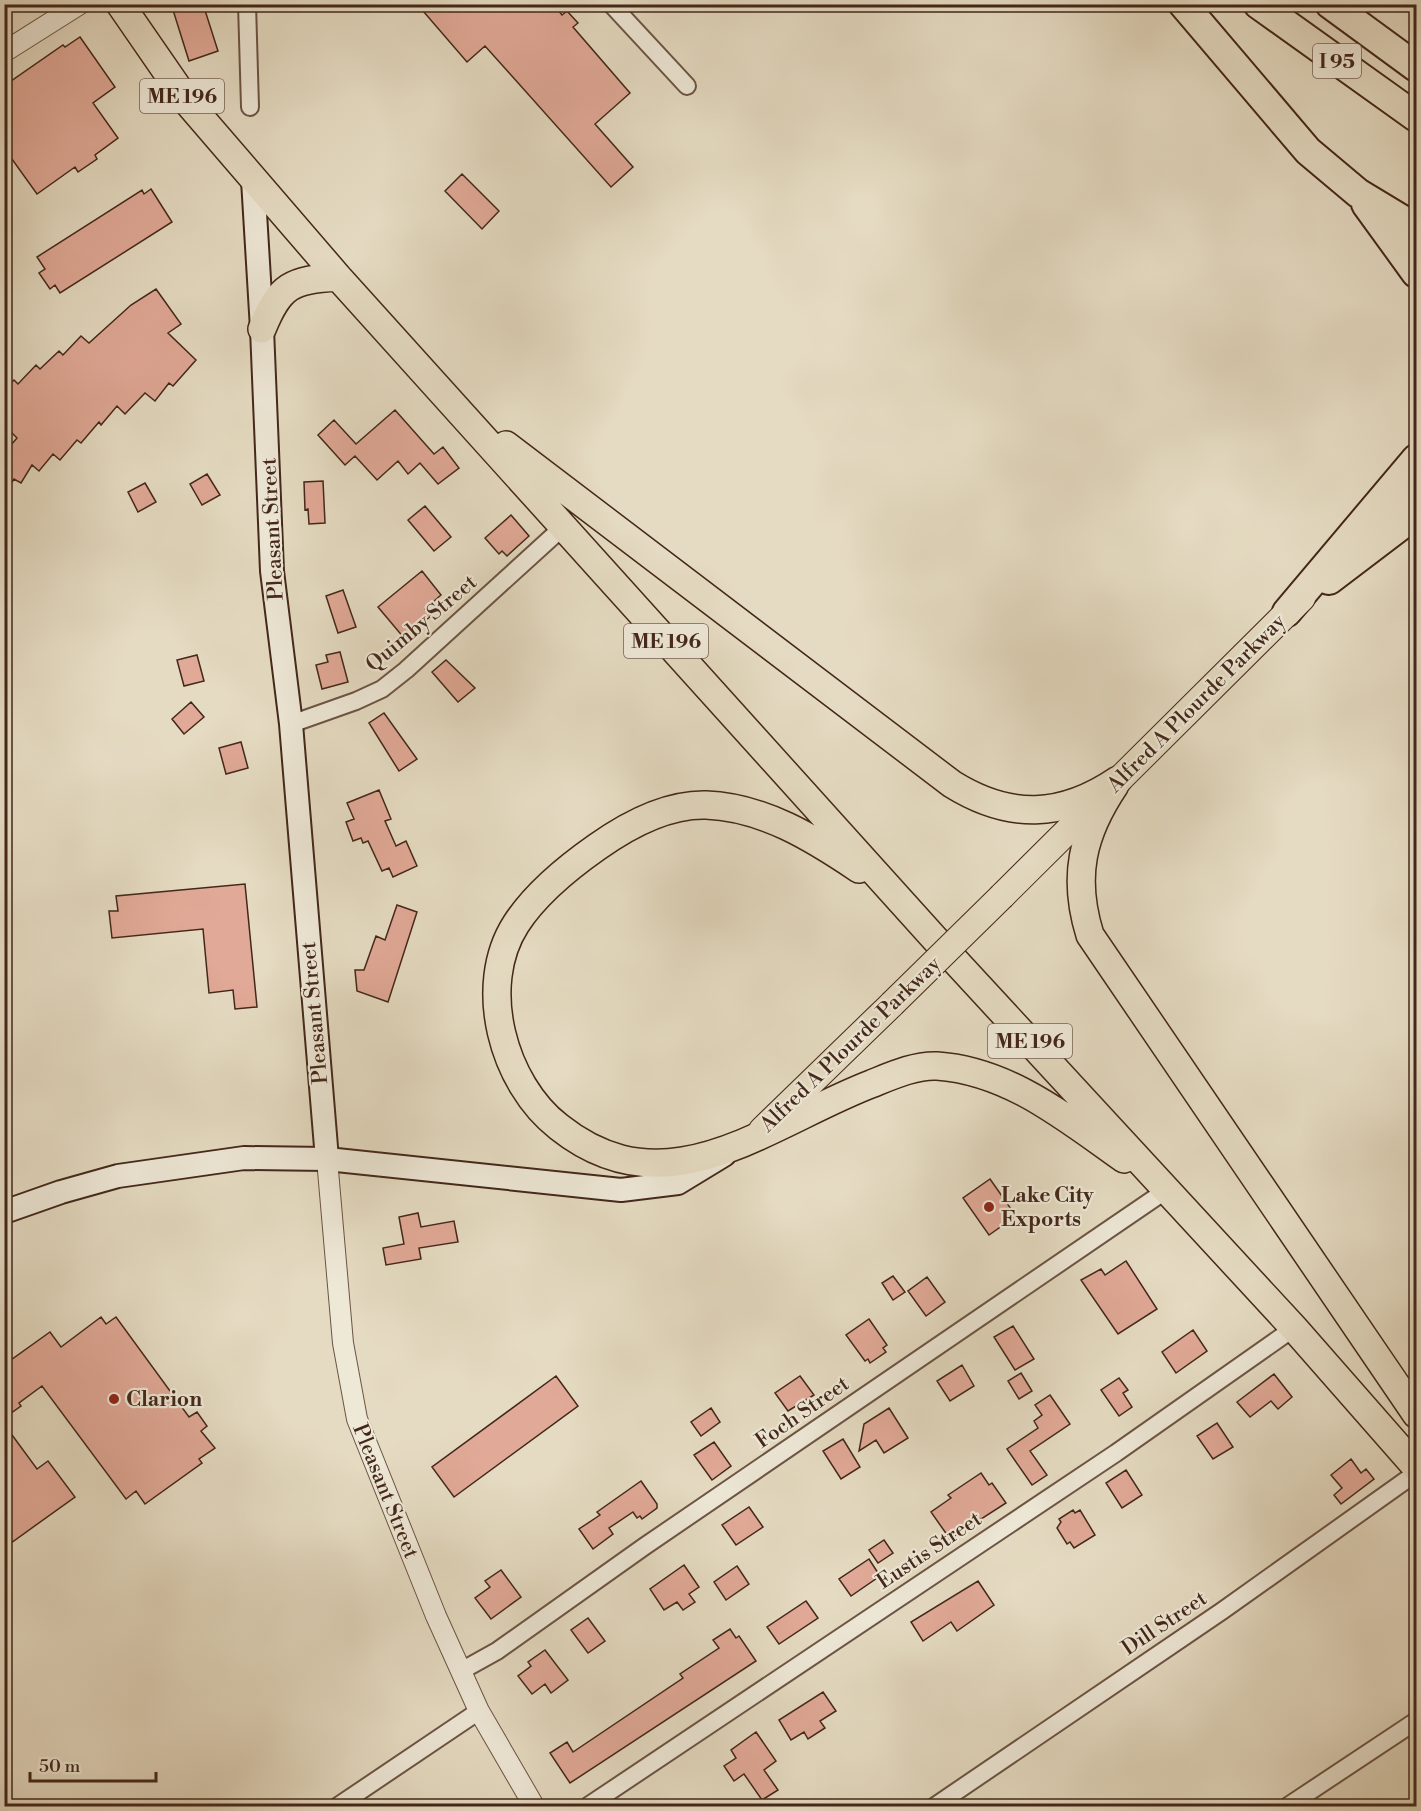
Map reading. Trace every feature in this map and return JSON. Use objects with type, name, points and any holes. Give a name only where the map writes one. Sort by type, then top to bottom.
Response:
[{"type":"highway","name":"ME 196","points":[[120,4],[172,83],[338,277],[892,892],[1294,1328],[1416,1467]]},
{"type":"highway","points":[[1183,4],[1308,151],[1358,193],[1416,228]]},
{"type":"highway","name":"I 95","points":[[1258,4],[1416,117]]},
{"type":"highway","name":"I 95","points":[[1330,4],[1416,67]]},
{"type":"highway","points":[[1358,193],[1416,273]]},
{"type":"highway","points":[[262,329],[273,303],[289,286],[302,280],[338,277]]},
{"type":"highway","points":[[439,390],[674,574],[952,784],[977,800],[1008,808],[1046,811],[1077,803],[1118,780]]},
{"type":"highway","points":[[1287,612],[1416,459]]},
{"type":"highway","points":[[1287,612],[1416,514]]},
{"type":"highway","points":[[1118,780],[1093,820],[1083,855],[1082,909],[1090,935],[1416,1414]]},
{"type":"highway","points":[[892,892],[810,837],[763,816],[735,808],[704,805],[680,808],[633,823],[576,861],[538,896],[515,925],[500,969],[498,1006],[502,1034],[516,1074],[530,1097],[549,1118],[582,1143],[608,1155],[634,1162],[662,1164],[690,1162],[717,1155],[837,1097],[902,1072],[934,1066],[985,1074],[1034,1096],[1168,1189]]},
{"type":"main road","name":"Pleasant Street","points":[[253,180],[272,571],[291,724],[327,1159]]},
{"type":"main road","name":"Alfred A Plourde Parkway","points":[[4,1212],[62,1192],[143,1172],[244,1158],[327,1159],[564,1185],[640,1189],[678,1183],[776,1119],[1416,484]]},
{"type":"street","points":[[4,52],[80,4]]},
{"type":"street","points":[[247,4],[250,107]]},
{"type":"street","points":[[612,4],[687,86]]},
{"type":"street","name":"Quimby Street","points":[[291,724],[382,688],[406,670],[563,527]]},
{"type":"street","name":"Pleasant Street","points":[[327,1159],[343,1343],[357,1419],[479,1711],[534,1806]]},
{"type":"street","name":"Foch Street","points":[[461,1671],[497,1651],[645,1546],[1168,1189]]},
{"type":"street","name":"Eustis Street","points":[[588,1806],[1116,1453],[1294,1328]]},
{"type":"street","name":"Dill Street","points":[[935,1806],[1241,1598],[1416,1473]]},
{"type":"street","points":[[338,1806],[479,1711]]},
{"type":"street","points":[[1288,1806],[1416,1721]]},
{"type":"building","points":[[192,4],[203,4],[218,51],[189,61],[173,10]]},
{"type":"building","points":[[417,4],[553,4],[562,15],[567,11],[578,23],[573,27],[630,93],[595,124],[633,167],[611,187],[485,46],[467,62]]},
{"type":"building","points":[[80,37],[115,87],[93,103],[118,138],[95,155],[97,159],[78,172],[75,167],[37,194],[4,148],[4,86],[63,45],[65,47]]},
{"type":"building","points":[[462,174],[499,211],[482,229],[445,191]]},
{"type":"building","points":[[151,189],[172,222],[60,293],[55,285],[50,289],[39,273],[45,269],[37,257],[142,190],[144,194]]},
{"type":"building","points":[[156,289],[181,324],[168,333],[196,360],[173,386],[169,383],[155,401],[145,393],[125,414],[117,406],[81,443],[77,440],[60,460],[53,454],[39,471],[32,465],[21,483],[14,479],[4,494],[4,453],[17,438],[4,425],[4,389],[14,380],[18,384],[36,365],[40,369],[59,351],[63,355],[81,336],[89,343],[131,305]]},
{"type":"building","points":[[395,410],[434,454],[443,447],[459,468],[438,484],[420,463],[408,474],[398,461],[377,480],[355,456],[345,465],[318,435],[334,420],[356,444]]},
{"type":"building","points":[[207,474],[220,495],[202,505],[190,484]]},
{"type":"building","points":[[323,481],[325,523],[309,524],[308,509],[305,510],[304,482]]},
{"type":"building","points":[[145,483],[156,502],[138,512],[128,492]]},
{"type":"building","points":[[425,506],[451,537],[434,551],[408,520]]},
{"type":"building","points":[[511,515],[529,536],[507,556],[502,551],[499,554],[485,538]]},
{"type":"building","points":[[422,571],[441,595],[425,609],[431,616],[404,638],[378,607]]},
{"type":"building","points":[[343,590],[356,627],[338,633],[326,596]]},
{"type":"building","points":[[340,652],[348,682],[322,689],[316,665],[328,662],[326,655]]},
{"type":"building","points":[[197,655],[204,681],[184,686],[177,660]]},
{"type":"building","points":[[446,660],[475,688],[458,702],[432,672]]},
{"type":"building","points":[[191,702],[204,717],[184,734],[172,719]]},
{"type":"building","points":[[384,713],[417,759],[399,771],[369,723]]},
{"type":"building","points":[[241,742],[248,768],[226,774],[219,748]]},
{"type":"building","points":[[379,790],[391,819],[385,821],[396,846],[406,841],[417,866],[393,877],[389,868],[382,871],[368,841],[363,843],[361,838],[353,841],[346,822],[354,819],[347,803]]},
{"type":"building","points":[[245,884],[257,1007],[235,1009],[233,990],[209,993],[203,929],[112,938],[109,911],[118,911],[116,896]]},
{"type":"building","points":[[397,905],[417,912],[388,1002],[357,991],[355,970],[364,970],[376,936],[385,940]]},
{"type":"building","name":"Lake City Exports","points":[[990,1179],[1016,1216],[989,1235],[963,1198]]},
{"type":"building","points":[[418,1213],[421,1227],[454,1221],[458,1242],[419,1248],[421,1259],[386,1265],[383,1248],[404,1244],[399,1217]]},
{"type":"building","points":[[1126,1261],[1157,1309],[1118,1334],[1081,1280],[1101,1269],[1105,1275]]},
{"type":"building","points":[[893,1276],[905,1292],[893,1300],[882,1283]]},
{"type":"building","points":[[927,1277],[945,1302],[926,1316],[908,1291]]},
{"type":"building","name":"Clarion","points":[[101,1317],[106,1324],[116,1317],[189,1417],[197,1412],[207,1426],[201,1431],[215,1448],[199,1459],[202,1463],[145,1504],[136,1491],[126,1499],[42,1386],[19,1403],[21,1406],[4,1418],[4,1365],[50,1332],[61,1347]]},
{"type":"building","points":[[869,1319],[887,1345],[883,1348],[886,1352],[870,1363],[868,1359],[865,1361],[846,1335]]},
{"type":"building","points":[[1013,1326],[1034,1359],[1015,1370],[994,1337]]},
{"type":"building","points":[[1193,1330],[1207,1351],[1176,1373],[1162,1352]]},
{"type":"building","points":[[962,1365],[974,1386],[950,1401],[937,1381]]},
{"type":"building","points":[[1021,1373],[1032,1391],[1019,1399],[1008,1381]]},
{"type":"building","points":[[1274,1374],[1292,1397],[1278,1409],[1271,1401],[1250,1417],[1237,1402]]},
{"type":"building","points":[[556,1376],[578,1406],[454,1497],[432,1467]]},
{"type":"building","points":[[800,1376],[814,1395],[788,1411],[775,1393]]},
{"type":"building","points":[[1119,1378],[1128,1390],[1123,1393],[1132,1407],[1119,1416],[1101,1390]]},
{"type":"building","points":[[1050,1395],[1070,1424],[1030,1451],[1047,1475],[1032,1485],[1007,1449],[1038,1428],[1034,1421],[1042,1415],[1035,1405]]},
{"type":"building","points":[[711,1408],[720,1422],[701,1436],[691,1422]]},
{"type":"building","points":[[889,1408],[908,1438],[884,1453],[876,1440],[859,1451],[864,1424]]},
{"type":"building","points":[[1217,1423],[1233,1447],[1213,1459],[1197,1436]]},
{"type":"building","points":[[4,1424],[37,1469],[48,1461],[75,1497],[4,1548]]},
{"type":"building","points":[[843,1439],[860,1467],[841,1479],[823,1451]]},
{"type":"building","points":[[714,1442],[731,1466],[712,1480],[694,1455]]},
{"type":"building","points":[[1351,1459],[1361,1473],[1366,1469],[1374,1479],[1341,1504],[1334,1495],[1342,1488],[1331,1475]]},
{"type":"building","points":[[1126,1470],[1142,1495],[1122,1508],[1106,1483]]},
{"type":"building","points":[[981,1473],[989,1485],[992,1483],[1006,1503],[950,1539],[931,1512],[951,1498],[948,1495]]},
{"type":"building","points":[[641,1481],[657,1504],[657,1508],[642,1519],[640,1516],[637,1518],[633,1512],[609,1528],[613,1534],[593,1549],[579,1529],[600,1515],[597,1512]]},
{"type":"building","points":[[749,1507],[763,1527],[736,1545],[722,1525]]},
{"type":"building","points":[[1073,1510],[1075,1513],[1080,1510],[1095,1535],[1074,1548],[1070,1542],[1067,1544],[1057,1528],[1061,1522],[1059,1519]]},
{"type":"building","points":[[884,1540],[893,1553],[878,1563],[869,1550]]},
{"type":"building","points":[[869,1559],[880,1576],[851,1596],[839,1579]]},
{"type":"building","points":[[684,1565],[699,1587],[689,1594],[695,1602],[683,1610],[677,1602],[664,1610],[650,1589]]},
{"type":"building","points":[[737,1566],[749,1584],[726,1600],[714,1582]]},
{"type":"building","points":[[501,1570],[521,1597],[491,1619],[475,1598],[490,1587],[485,1581]]},
{"type":"building","points":[[978,1581],[994,1605],[957,1631],[951,1622],[923,1641],[911,1622]]},
{"type":"building","points":[[806,1601],[818,1618],[779,1644],[767,1627]]},
{"type":"building","points":[[588,1618],[605,1641],[588,1653],[571,1630]]},
{"type":"building","points":[[730,1629],[736,1638],[739,1636],[756,1661],[570,1783],[550,1753],[567,1742],[573,1752],[683,1678],[680,1674],[719,1648],[713,1640]]},
{"type":"building","points":[[545,1650],[568,1680],[551,1693],[545,1684],[532,1694],[518,1676],[531,1666],[528,1662]]},
{"type":"building","points":[[823,1692],[836,1711],[820,1721],[825,1728],[808,1739],[804,1732],[791,1740],[779,1720]]},
{"type":"building","points":[[756,1732],[776,1761],[764,1770],[778,1790],[762,1800],[744,1774],[734,1781],[724,1766],[736,1758],[731,1750]]},
{"type":"place","name":"Lake City Exports","points":[[989,1207]]},
{"type":"place","name":"Clarion","points":[[114,1399]]}]
